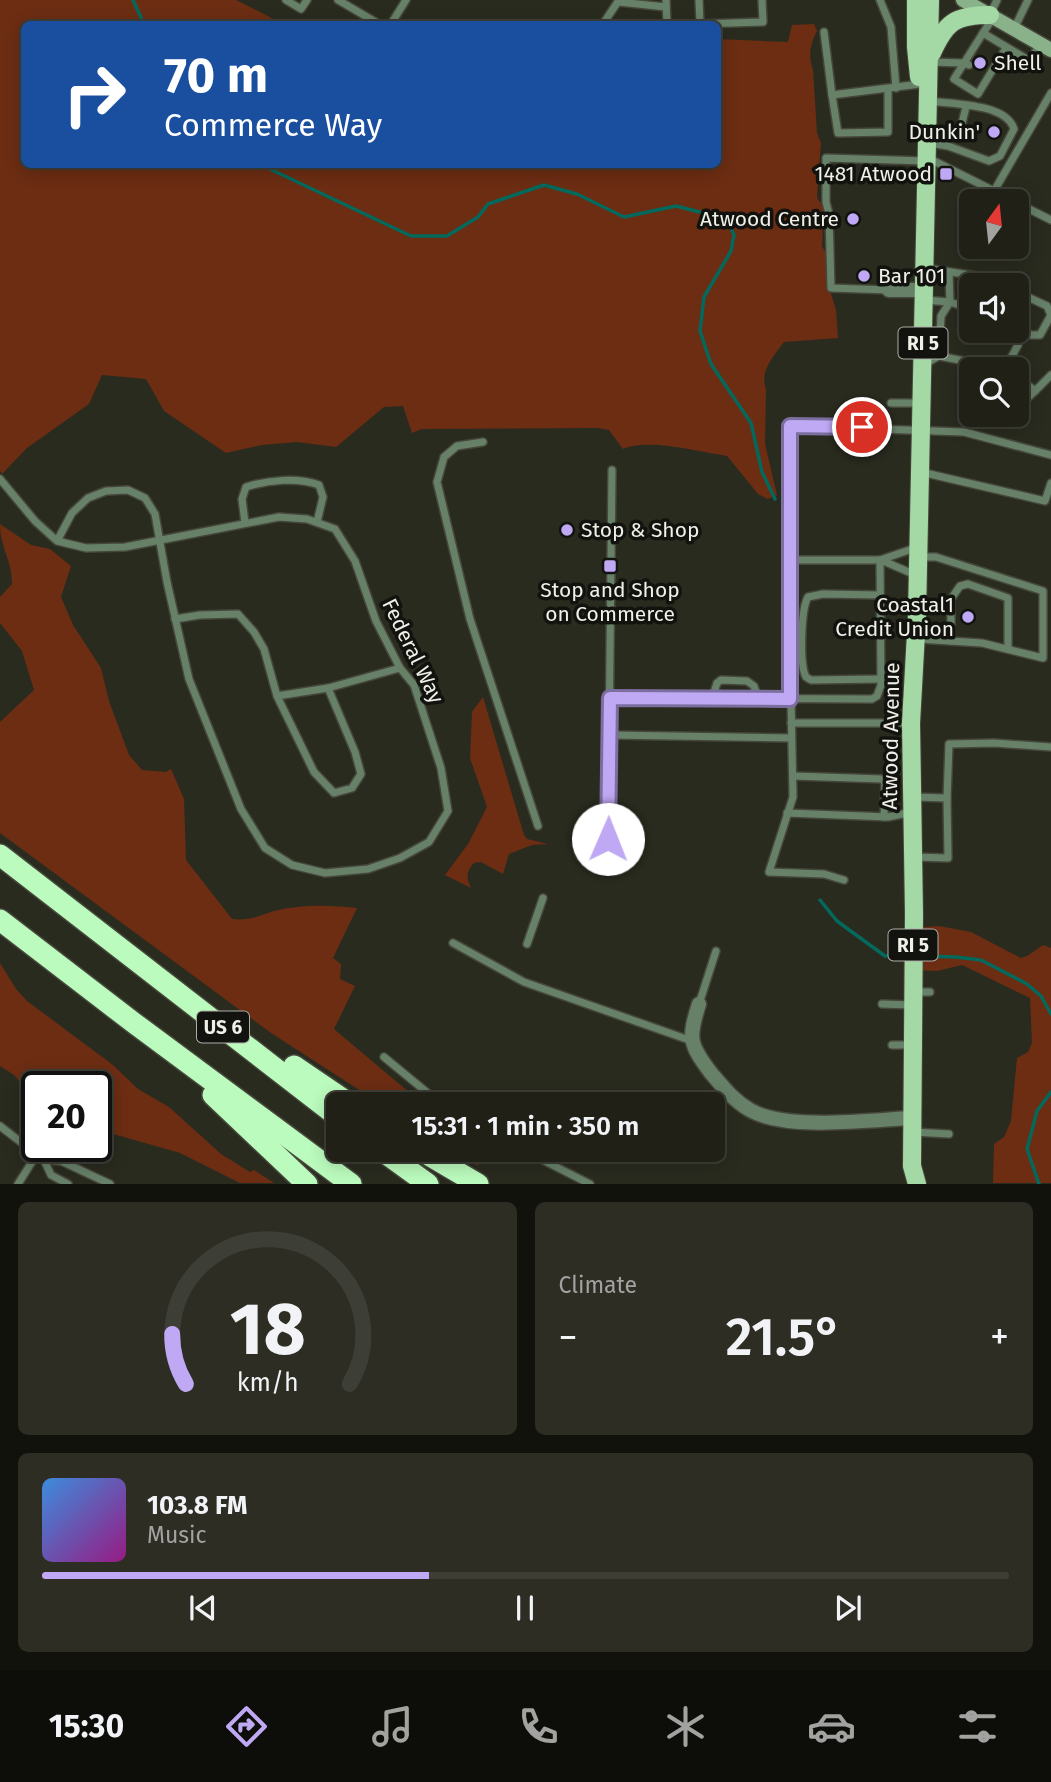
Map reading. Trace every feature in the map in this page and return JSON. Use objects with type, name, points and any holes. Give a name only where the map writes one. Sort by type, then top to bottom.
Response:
[{"type":"highway","name":"US 6","points":[[0,855],[326,1107]]},
{"type":"highway","name":"US 6","points":[[0,920],[351,1184]]},
{"type":"highway","points":[[108,938],[333,1092]]},
{"type":"highway","points":[[134,1023],[307,1184]]},
{"type":"highway","points":[[398,1162],[428,1184]]},
{"type":"highway","points":[[440,1162],[478,1184]]},
{"type":"main road","name":"Atwood Avenue","points":[[916,0],[916,47],[927,150]]},
{"type":"main road","name":"Atwood Avenue","points":[[912,1178],[913,1045],[919,997],[911,723],[917,639],[930,0]]},
{"type":"main road","points":[[964,0],[993,11],[1014,29],[1045,47]]},
{"type":"main road","points":[[929,61],[940,35],[951,21],[993,11]]},
{"type":"street","points":[[889,290],[924,295]]},
{"type":"street","points":[[699,1004],[692,1025],[692,1041],[698,1055],[730,1096],[752,1111],[769,1120],[912,1125]]},
{"type":"lane","points":[[286,0],[301,9],[307,0]]},
{"type":"lane","points":[[338,0],[374,21]]},
{"type":"lane","points":[[393,21],[406,0]]},
{"type":"lane","points":[[699,0],[700,21]]},
{"type":"lane","points":[[721,23],[763,22],[762,0]]},
{"type":"lane","points":[[824,32],[838,133],[888,132],[892,89],[891,27],[880,0]]},
{"type":"lane","points":[[1014,29],[1028,0]]},
{"type":"lane","points":[[605,21],[619,1],[666,3],[667,21]]},
{"type":"lane","points":[[993,11],[975,49],[954,79],[978,94],[994,62],[1006,48]]},
{"type":"lane","points":[[983,33],[1030,61],[1045,47]]},
{"type":"lane","points":[[929,61],[966,64]]},
{"type":"lane","points":[[832,95],[920,84]]},
{"type":"lane","points":[[995,189],[1051,93]]},
{"type":"lane","points":[[889,290],[831,288],[826,158],[948,146],[989,161],[1000,156],[1013,132],[1012,123],[989,108],[928,101]]},
{"type":"lane","points":[[960,131],[966,107]]},
{"type":"lane","points":[[927,150],[991,189]]},
{"type":"lane","points":[[1029,209],[1051,220]]},
{"type":"lane","points":[[924,268],[959,273]]},
{"type":"lane","points":[[939,356],[941,316],[950,302],[949,272]]},
{"type":"lane","points":[[924,295],[959,305]]},
{"type":"lane","points":[[1029,298],[1046,306],[1051,315],[1040,335],[1029,334]]},
{"type":"lane","points":[[1011,357],[1017,345]]},
{"type":"lane","points":[[922,365],[939,356],[959,360]]},
{"type":"lane","points":[[1029,397],[1051,375]]},
{"type":"lane","points":[[1029,386],[1035,391]]},
{"type":"lane","points":[[891,403],[921,403]]},
{"type":"lane","points":[[844,880],[824,874],[769,872],[793,797],[790,699],[790,426],[964,432],[1051,456]]},
{"type":"lane","points":[[483,442],[457,446],[444,457],[437,482],[470,619],[538,826]]},
{"type":"lane","points":[[608,839],[612,470]]},
{"type":"lane","points":[[919,472],[1045,501],[1051,483]]},
{"type":"lane","points":[[0,478],[35,521],[57,541],[72,513],[88,498],[106,491],[128,490],[145,498],[155,514],[160,540]]},
{"type":"lane","points":[[245,523],[242,499],[246,487],[306,480],[319,485],[323,497],[317,522]]},
{"type":"lane","name":"Federal Way","points":[[57,541],[86,548],[125,547],[160,540],[245,523],[278,517],[307,519],[335,529],[355,561],[376,621],[400,668],[414,685],[441,768],[448,811],[429,842],[400,858],[368,869],[325,873],[292,865],[265,848],[241,808],[189,679],[160,540]]},
{"type":"lane","points":[[790,560],[880,560],[918,552],[1047,592],[1047,658],[982,643],[917,639]]},
{"type":"lane","points":[[880,560],[918,576]]},
{"type":"lane","points":[[610,698],[872,698],[880,691],[881,678],[880,560]]},
{"type":"lane","points":[[951,640],[951,599],[960,586],[968,584],[1008,598],[1008,649]]},
{"type":"lane","points":[[880,595],[814,594],[804,604],[803,665],[806,677],[811,680],[881,678]]},
{"type":"lane","points":[[175,619],[238,614],[254,632],[264,649],[277,696],[314,772],[334,793],[352,788],[361,774],[328,688]]},
{"type":"lane","points":[[277,696],[328,688],[400,668]]},
{"type":"lane","points":[[712,699],[721,680],[747,681],[754,686],[758,699]]},
{"type":"lane","points":[[791,723],[911,723]]},
{"type":"lane","points":[[610,736],[791,737]]},
{"type":"lane","points":[[913,857],[947,858],[949,744],[994,743],[1051,747]]},
{"type":"lane","points":[[793,776],[882,779],[885,783],[886,817]]},
{"type":"lane","points":[[787,813],[886,817],[912,813],[947,798]]},
{"type":"lane","points":[[886,817],[912,813]]},
{"type":"lane","points":[[527,944],[543,898]]},
{"type":"lane","points":[[453,943],[524,982],[692,1041]]},
{"type":"lane","points":[[699,1004],[716,951]]},
{"type":"lane","points":[[882,1004],[919,997]]},
{"type":"lane","points":[[892,1045],[913,1045]]},
{"type":"lane","points":[[384,1057],[426,1092]]},
{"type":"lane","points":[[912,1125],[949,1134]]},
{"type":"lane","points":[[0,1126],[21,1142]]},
{"type":"lane","points":[[18,1184],[37,1162]]},
{"type":"lane","points":[[44,1162],[51,1175],[68,1184]]},
{"type":"lane","points":[[63,1162],[110,1184]]},
{"type":"lane","points":[[547,1162],[590,1184]]},
{"type":"shaded area","points":[[0,0],[236,0],[274,21],[21,21],[21,168],[721,168],[721,39],[788,42],[792,25],[814,24],[817,31],[810,55],[817,133],[821,143],[817,195],[824,206],[822,246],[829,259],[829,287],[836,310],[838,338],[784,342],[766,370],[765,444],[777,495],[768,499],[758,494],[727,456],[660,445],[623,449],[609,430],[598,428],[422,429],[412,433],[403,406],[384,407],[336,447],[297,442],[262,445],[226,453],[164,411],[146,379],[102,375],[89,404],[27,448],[2,474]]},
{"type":"shaded area","points":[[0,524],[31,545],[50,549],[71,566],[61,597],[73,625],[101,668],[109,701],[129,755],[142,770],[166,772],[171,769],[184,799],[186,860],[232,919],[248,919],[305,906],[357,908],[333,958],[341,964],[340,979],[355,986],[334,1029],[409,1092],[362,1092],[271,1033],[0,833],[0,722],[34,690],[22,651],[0,623],[0,597],[12,584]]},
{"type":"shaded area","points":[[483,697],[524,835],[527,839],[548,844],[532,845],[509,854],[503,874],[481,862],[474,863],[468,875],[471,888],[445,875],[468,844],[487,807],[470,758],[472,712]]},
{"type":"shaded area","points":[[939,926],[971,932],[1021,958],[1043,945],[1051,948],[1051,1183],[993,1183],[994,1144],[1004,1137],[1011,1121],[1017,1058],[1028,1052],[1032,1043],[1030,998],[962,965],[937,971],[914,970],[912,928]]},
{"type":"shaded area","points":[[0,963],[27,1001],[113,1065],[138,1089],[169,1107],[221,1154],[274,1183],[240,1183],[180,1153],[112,1134],[112,1071],[21,1071],[21,1084],[14,1075],[0,1066]]},
{"type":"waterway","points":[[133,0],[143,21]]},
{"type":"waterway","points":[[269,168],[411,236],[447,236],[478,217],[488,204],[544,185],[577,194],[624,217],[676,206],[727,219],[734,235],[731,251],[704,297],[700,331],[711,364],[751,423],[762,472],[775,499]]},
{"type":"waterway","points":[[820,900],[837,921],[885,956],[900,956]]},
{"type":"waterway","points":[[922,956],[981,960],[1027,984],[1041,996],[1051,1014]]},
{"type":"waterway","points":[[1039,1184],[1027,1149],[1037,1111],[1051,1092]]},
{"type":"place","name":"Shell","points":[[980,63]]},
{"type":"place","name":"Dunkin'","points":[[994,132]]},
{"type":"place","name":"1481 Atwood","points":[[946,174]]},
{"type":"place","name":"Atwood Centre","points":[[853,219]]},
{"type":"place","name":"Bar 101","points":[[864,276]]},
{"type":"place","name":"Stop & Shop","points":[[567,530]]},
{"type":"place","name":"Stop and Shop on Commerce","points":[[610,566]]},
{"type":"place","name":"Coastal1 Credit Union","points":[[968,617]]},
{"type":"route","points":[[608,839],[610,698],[790,699],[790,426],[862,427]]}]
